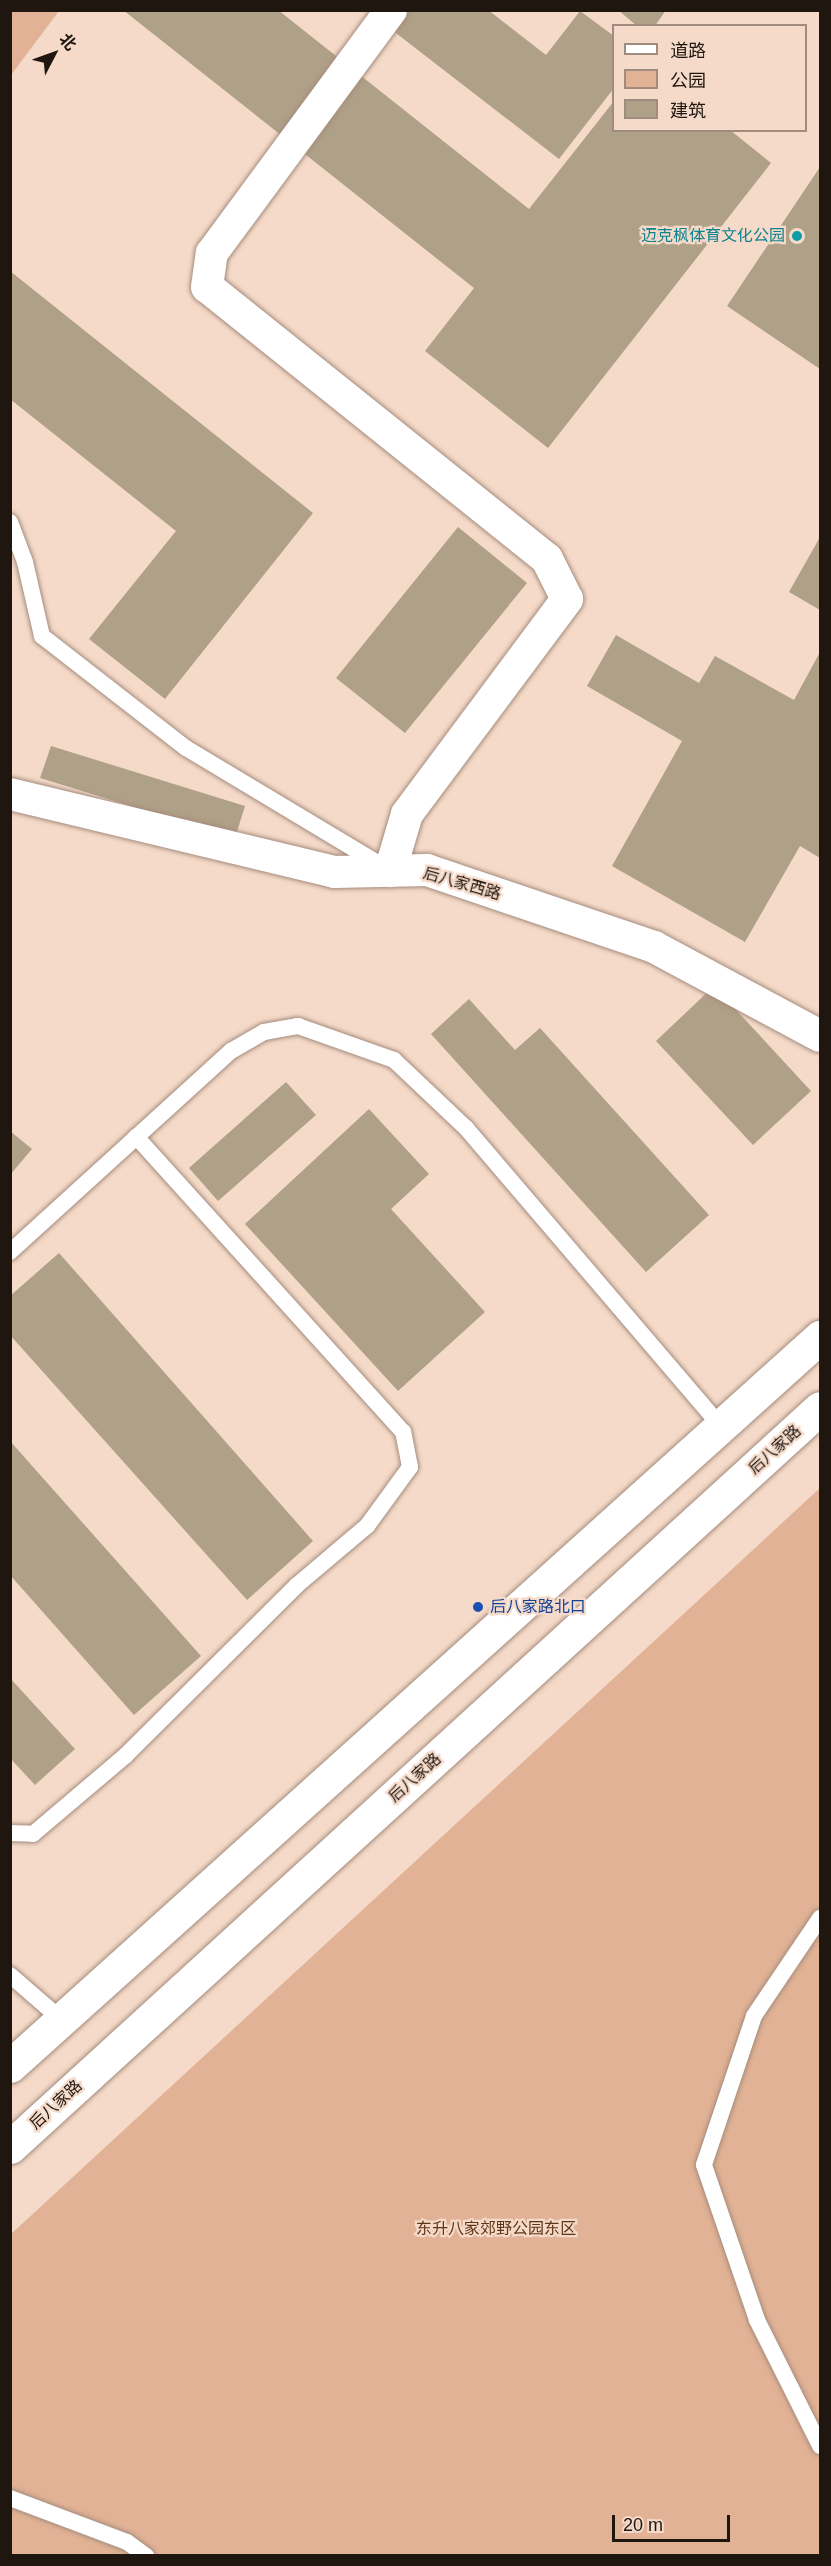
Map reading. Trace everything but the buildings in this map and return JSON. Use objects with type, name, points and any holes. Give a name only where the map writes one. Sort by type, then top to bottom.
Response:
[{"type":"main road","points":[[10,2066],[820,1337]]},
{"type":"main road","name":"后八家路","points":[[10,2147],[820,1408]]},
{"type":"street","points":[[390,871],[407,814],[567,599],[547,559],[207,287],[212,253],[391,10]]},
{"type":"street","name":"后八家西路","points":[[10,794],[334,872],[427,870],[654,947],[820,1036]]},
{"type":"lane","points":[[10,522],[25,562],[42,636],[186,748],[390,871]]},
{"type":"lane","points":[[10,1252],[231,1051],[264,1032],[298,1026],[394,1060],[466,1128],[721,1427]]},
{"type":"lane","points":[[10,1833],[33,1834],[126,1755],[296,1586],[367,1526],[410,1467],[403,1432],[136,1137]]},
{"type":"lane","points":[[820,1918],[754,2016],[704,2165],[757,2320],[820,2446]]},
{"type":"lane","points":[[10,1975],[62,2020]]},
{"type":"lane","points":[[10,2498],[127,2542],[146,2556]]},
{"type":"green space","points":[[10,11],[59,11],[11,75]]},
{"type":"green space","name":"东升八家郊野公园东区","points":[[820,1488],[820,2555],[11,2555],[10,2235]]},
{"type":"place","name":"迈克枫体育文化公园","points":[[797,236]]},
{"type":"place","name":"后八家路北口","points":[[478,1607]]}]
